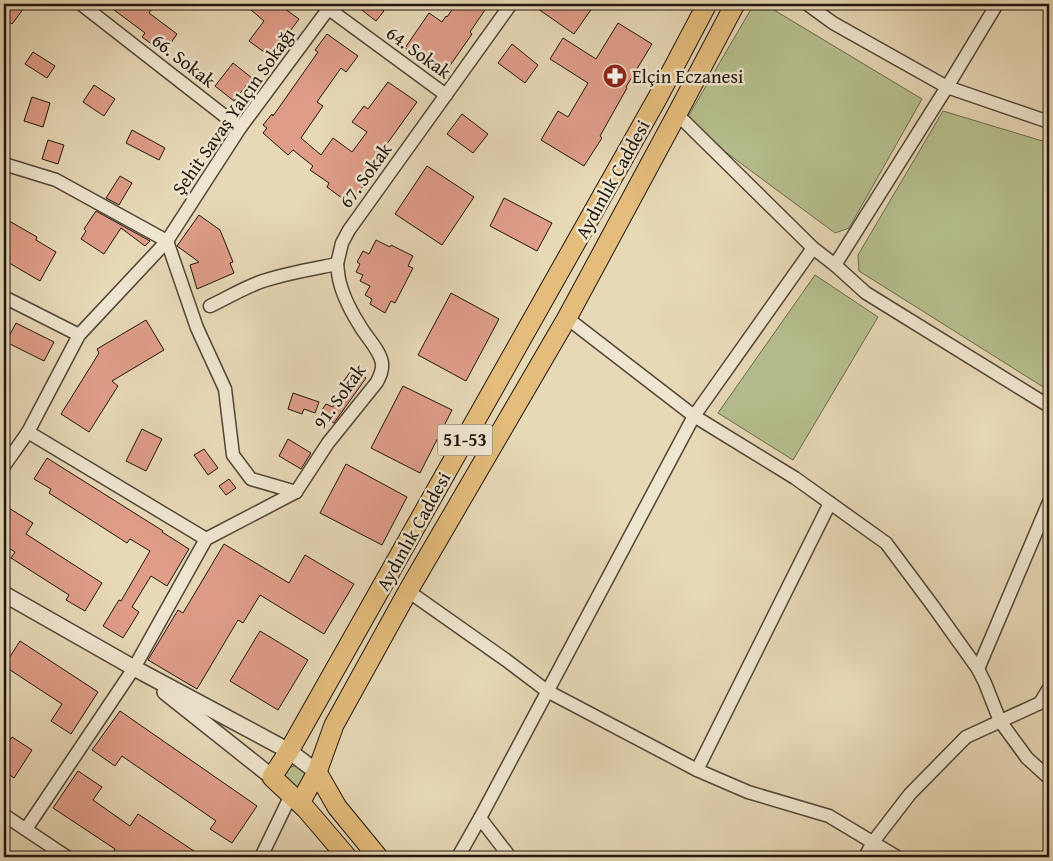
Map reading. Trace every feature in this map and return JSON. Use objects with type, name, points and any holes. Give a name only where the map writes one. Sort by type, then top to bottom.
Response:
[{"type":"main road","name":"Aydınlık Caddesi","points":[[272,777],[290,751],[648,114],[707,4]]},
{"type":"main road","name":"Aydınlık Caddesi","points":[[296,799],[317,772],[334,725],[408,591],[567,318],[735,4]]},
{"type":"main road","points":[[317,772],[337,807],[378,857]]},
{"type":"main road","points":[[272,777],[296,799],[348,857]]},
{"type":"street","name":"66. Sokak","points":[[81,4],[240,128]]},
{"type":"street","name":"67. Sokak","points":[[336,264],[342,243],[349,230],[511,4]]},
{"type":"street","points":[[807,4],[832,23],[947,87],[1049,122]]},
{"type":"street","points":[[835,265],[997,4]]},
{"type":"street","name":"Şehit Savaş Yalçın Sokağı","points":[[4,466],[28,432],[79,335],[166,241],[240,128],[327,5]]},
{"type":"street","name":"64. Sokak","points":[[327,5],[446,96]]},
{"type":"street","points":[[677,114],[813,248],[835,265],[866,294],[1049,406]]},
{"type":"street","points":[[4,164],[56,180],[166,241],[197,328],[224,389],[233,455],[251,479],[296,492]]},
{"type":"street","points":[[458,857],[694,416],[813,248]]},
{"type":"street","points":[[210,306],[252,285],[275,277],[336,264]]},
{"type":"street","name":"91. Sokak","points":[[296,492],[328,443],[378,382],[382,368],[379,354],[345,297],[336,264]]},
{"type":"street","points":[[4,297],[79,335]]},
{"type":"street","points":[[567,318],[694,416],[795,478],[886,543],[978,668],[986,683],[1000,721],[1026,758],[1049,778]]},
{"type":"street","points":[[28,432],[206,539]]},
{"type":"street","points":[[26,829],[134,668],[206,539],[296,492]]},
{"type":"street","points":[[978,668],[1049,502]]},
{"type":"street","points":[[697,770],[830,503]]},
{"type":"street","points":[[408,591],[506,660],[547,692],[697,770],[748,792],[829,816],[897,857]]},
{"type":"street","points":[[4,594],[134,668],[290,751],[317,772]]},
{"type":"street","points":[[134,668],[272,777]]},
{"type":"street","points":[[866,857],[873,842],[910,794],[966,737],[1040,703],[1049,688]]},
{"type":"street","points":[[260,857],[296,799]]},
{"type":"street","points":[[4,815],[67,857]]},
{"type":"street","points":[[480,818],[510,857]]},
{"type":"green space","points":[[754,4],[764,4],[922,99],[849,228],[835,233],[685,122]]},
{"type":"green space","points":[[943,111],[1049,143],[1048,390],[859,271],[858,255]]},
{"type":"green space","points":[[815,275],[878,317],[793,460],[718,413]]},
{"type":"green space","points":[[294,766],[299,767],[305,773],[306,778],[300,787],[297,788],[285,782],[286,772]]},
{"type":"building","points":[[4,4],[27,4],[12,24],[4,18]]},
{"type":"building","points":[[106,4],[146,4],[152,8],[149,13],[177,34],[164,53],[142,37],[145,33]]},
{"type":"building","points":[[244,4],[278,4],[299,19],[271,57],[249,41],[264,21]]},
{"type":"building","points":[[354,4],[386,4],[381,9],[384,11],[376,21]]},
{"type":"building","points":[[456,4],[489,4],[470,32],[472,34],[442,77],[405,48],[429,13],[442,22]]},
{"type":"building","points":[[531,4],[595,4],[574,34]]},
{"type":"building","points":[[618,23],[652,44],[626,87],[600,136],[602,138],[584,166],[541,140],[558,111],[568,117],[588,83],[550,59],[563,38],[596,59]]},
{"type":"building","points":[[327,34],[358,56],[346,72],[341,68],[317,102],[323,106],[301,138],[321,155],[333,138],[352,152],[367,132],[352,122],[364,106],[368,109],[388,82],[417,102],[374,162],[379,165],[350,204],[327,187],[329,183],[310,170],[313,166],[293,150],[288,155],[263,133],[267,128],[263,125],[272,114],[273,116],[318,52],[315,50]]},
{"type":"building","points":[[512,44],[538,65],[525,83],[498,63]]},
{"type":"building","points":[[33,52],[55,66],[47,78],[25,64]]},
{"type":"building","points":[[233,63],[252,78],[234,101],[215,86]]},
{"type":"building","points":[[94,85],[115,99],[104,116],[83,102]]},
{"type":"building","points":[[32,97],[50,103],[43,127],[24,121]]},
{"type":"building","points":[[462,114],[488,134],[473,153],[447,134]]},
{"type":"building","points":[[132,130],[165,148],[159,160],[126,143]]},
{"type":"building","points":[[48,140],[64,145],[58,164],[42,159]]},
{"type":"building","points":[[427,166],[474,197],[442,245],[395,214]]},
{"type":"building","points":[[120,176],[132,183],[119,205],[106,198]]},
{"type":"building","points":[[504,198],[552,223],[537,251],[490,226]]},
{"type":"building","points":[[96,211],[150,241],[145,246],[121,228],[104,254],[81,239],[86,231],[84,229]]},
{"type":"building","points":[[199,215],[220,230],[233,262],[230,263],[234,273],[197,289],[190,265],[199,262],[177,246]]},
{"type":"building","points":[[4,218],[37,237],[36,240],[56,252],[40,281],[4,260]]},
{"type":"building","points":[[376,240],[413,256],[408,266],[413,268],[395,303],[391,301],[385,313],[370,304],[372,299],[365,295],[370,286],[360,281],[363,275],[356,272],[360,264],[357,262],[363,251],[369,254]]},
{"type":"building","points":[[451,293],[499,319],[466,381],[418,355]]},
{"type":"building","points":[[146,320],[164,350],[112,381],[118,386],[89,432],[61,414],[99,353],[97,349]]},
{"type":"building","points":[[16,323],[54,342],[44,361],[6,342]]},
{"type":"building","points":[[353,368],[366,378],[334,423],[319,414],[326,404],[333,407],[344,389],[340,386]]},
{"type":"building","points":[[403,386],[452,410],[420,473],[371,448]]},
{"type":"building","points":[[293,393],[319,402],[315,413],[304,409],[302,414],[288,409]]},
{"type":"building","points":[[142,429],[162,439],[146,471],[126,461]]},
{"type":"building","points":[[288,439],[311,453],[301,469],[279,456]]},
{"type":"building","points":[[204,449],[218,468],[208,475],[194,455]]},
{"type":"building","points":[[47,458],[189,549],[167,586],[151,576],[132,607],[139,612],[123,638],[103,626],[119,600],[121,601],[150,551],[130,539],[127,543],[49,493],[51,489],[34,479]]},
{"type":"building","points":[[346,464],[407,497],[382,545],[320,513]]},
{"type":"building","points":[[229,479],[236,488],[226,495],[219,486]]},
{"type":"building","points":[[4,505],[33,523],[26,534],[102,583],[85,611],[66,600],[69,595],[11,558],[15,552],[4,545]]},
{"type":"building","points":[[224,544],[289,583],[305,555],[354,584],[324,634],[260,595],[243,623],[238,620],[197,689],[148,660],[178,610],[183,613]]},
{"type":"building","points":[[260,631],[308,660],[278,710],[230,681]]},
{"type":"building","points":[[20,641],[98,692],[71,734],[51,721],[62,704],[4,666]]},
{"type":"building","points":[[120,711],[257,806],[232,843],[210,829],[216,821],[122,756],[115,766],[92,750]]},
{"type":"building","points":[[12,737],[32,750],[14,778],[4,771],[4,749]]},
{"type":"building","points":[[78,771],[102,787],[93,800],[130,826],[138,814],[203,857],[123,857],[114,851],[115,849],[53,808]]},
{"type":"place","name":"Elçin Eczanesi","points":[[615,76]]}]
